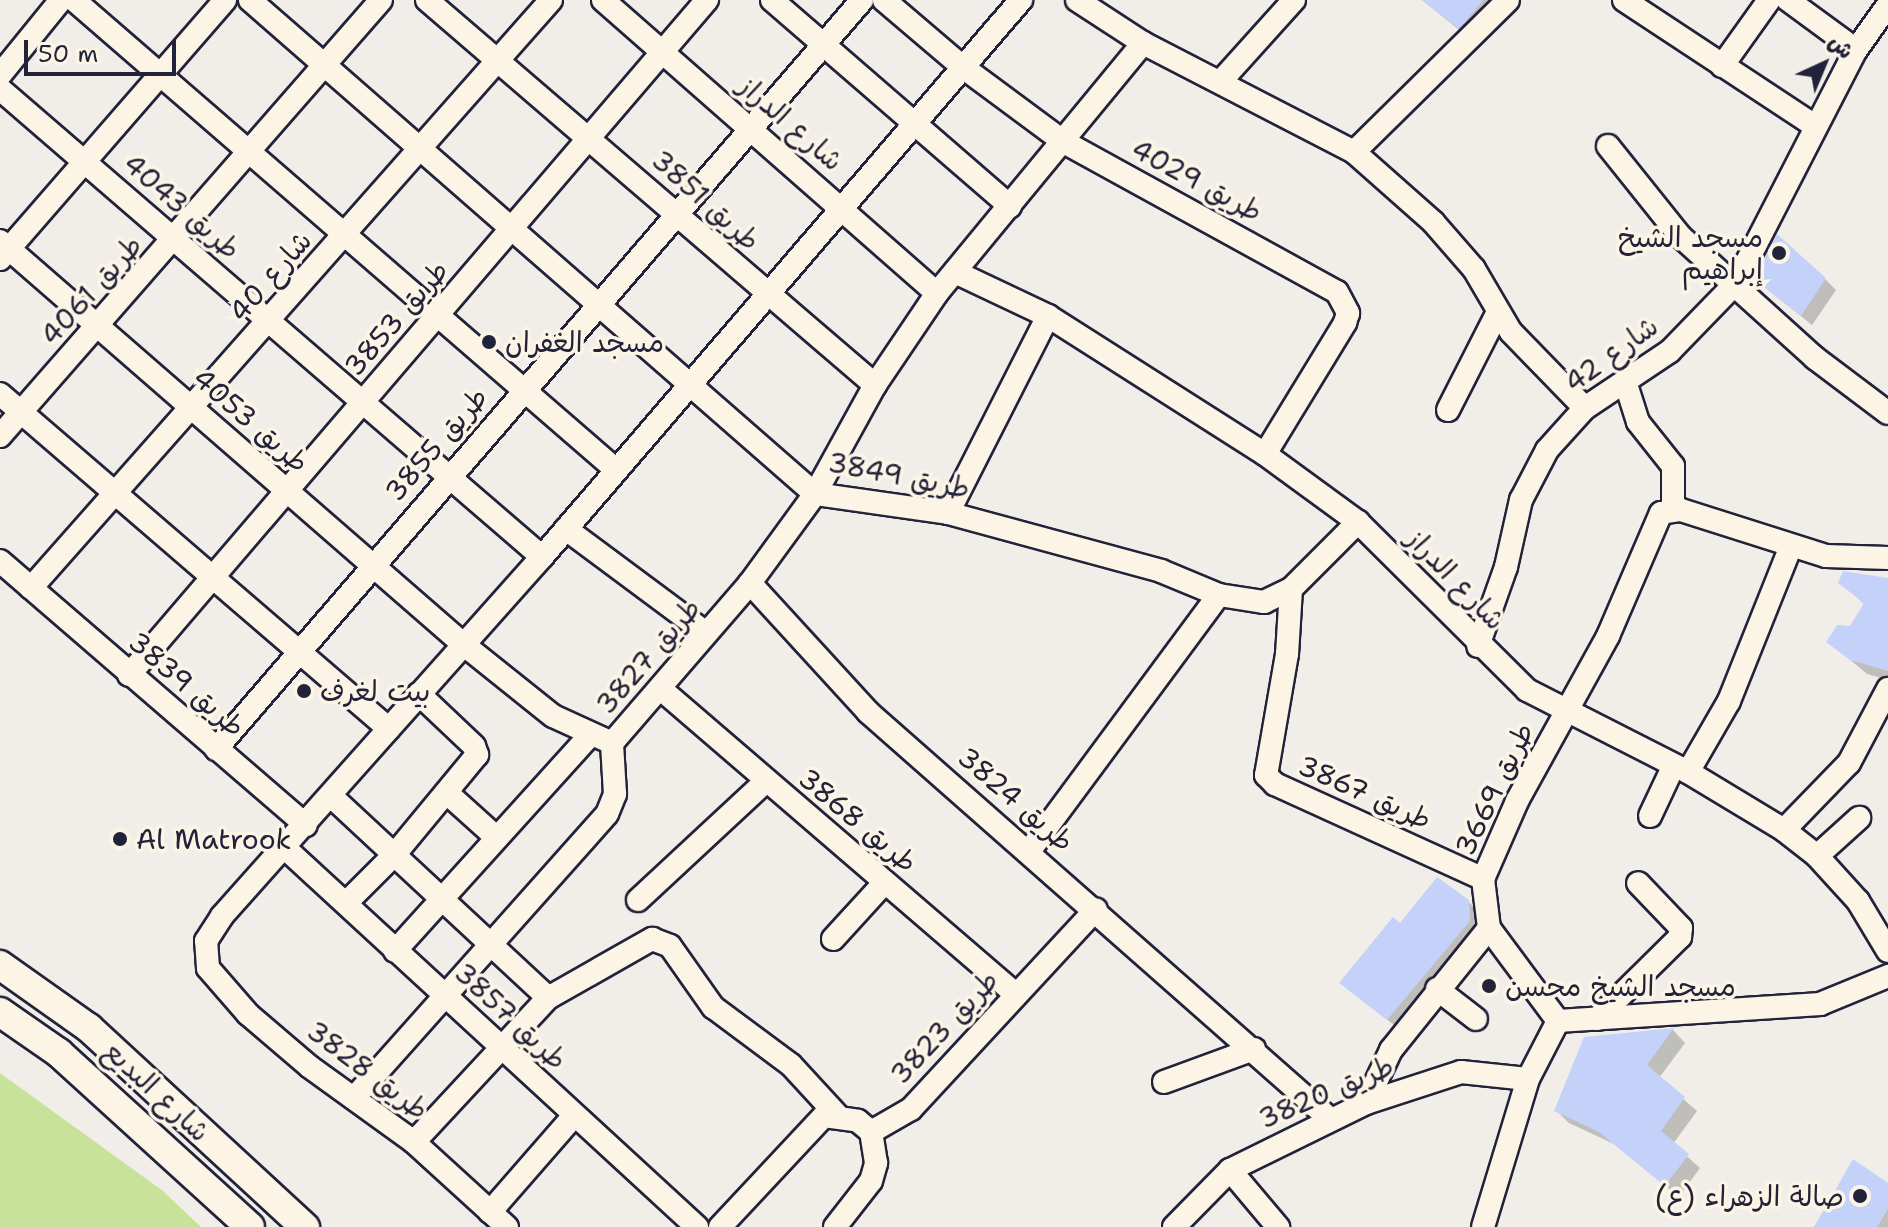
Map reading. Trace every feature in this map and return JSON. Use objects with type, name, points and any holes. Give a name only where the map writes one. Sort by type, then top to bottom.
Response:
[{"type":"main road","name":"شارع البديع","points":[[0,965],[89,1028],[305,1227]]},
{"type":"main road","name":"شارع البديع","points":[[0,1012],[59,1053],[250,1227]]},
{"type":"street","points":[[0,75],[61,0]]},
{"type":"street","points":[[74,0],[615,469]]},
{"type":"street","points":[[3,249],[86,163],[225,0]]},
{"type":"street","name":"طريق 3849","points":[[250,0],[416,149],[815,494],[948,513],[1161,571],[1219,595],[1264,602],[1291,589],[1358,522]]},
{"type":"street","name":"طريق 4061","points":[[0,436],[175,240],[381,0]]},
{"type":"street","name":"طريق 3851","points":[[427,0],[875,385]]},
{"type":"street","name":"شارع 40","points":[[31,588],[194,410],[416,149],[551,0]]},
{"type":"street","name":"شارع الدراز","points":[[603,0],[937,293]]},
{"type":"street","name":"طريق 3853","points":[[129,675],[707,0]]},
{"type":"street","points":[[772,0],[1010,206]]},
{"type":"street","name":"طريق 3855","points":[[216,749],[523,388],[862,0]]},
{"type":"street","name":"طريق 4029","points":[[884,0],[964,68],[1064,142],[1327,284],[1345,302],[1345,323],[1265,454]]},
{"type":"street","points":[[285,848],[542,557],[1021,0]]},
{"type":"street","points":[[1077,0],[1143,43],[1354,152],[1393,184],[1474,269],[1498,312],[1532,357],[1585,408]]},
{"type":"street","points":[[1221,81],[1294,0]]},
{"type":"street","points":[[1354,152],[1508,0]]},
{"type":"street","points":[[1722,66],[1769,0]]},
{"type":"street","points":[[1788,0],[1856,50]]},
{"type":"street","points":[[1634,3],[1722,66],[1815,126]]},
{"type":"street","name":"شارع 42","points":[[1478,646],[1506,567],[1521,500],[1547,450],[1585,408],[1670,351],[1736,283],[1796,174],[1815,126],[1856,50],[1888,5]]},
{"type":"street","name":"طريق 3827","points":[[354,1098],[487,944],[607,814],[615,794],[602,738],[662,690],[750,583],[815,494],[875,385],[937,293],[1143,43]]},
{"type":"street","name":"طريق 4043","points":[[0,89],[542,557]]},
{"type":"street","points":[[1608,146],[1660,215],[1815,358],[1888,413]]},
{"type":"street","name":"طريق 4053","points":[[3,249],[99,326],[463,644],[553,716],[602,738]]},
{"type":"street","name":"شارع الدراز","points":[[955,272],[1048,316],[1265,454],[1358,522],[1478,646],[1527,690],[1681,768],[1784,830],[1817,856],[1858,901],[1888,951]]},
{"type":"street","points":[[1448,410],[1498,312]]},
{"type":"street","points":[[948,513],[1048,316]]},
{"type":"street","points":[[1625,381],[1638,422],[1673,466],[1670,509],[1791,546],[1850,560],[1888,558]]},
{"type":"street","points":[[0,394],[389,729]]},
{"type":"street","name":"طريق 3669","points":[[1558,1021],[1489,928],[1483,879],[1517,801],[1567,711],[1670,509]]},
{"type":"street","points":[[566,529],[706,633]]},
{"type":"street","points":[[1650,816],[1729,701],[1791,546]]},
{"type":"street","name":"طريق 3839","points":[[0,561],[306,825]]},
{"type":"street","name":"طريق 3824","points":[[750,583],[868,712],[1030,850],[1330,1119]]},
{"type":"street","name":"طريق 3867","points":[[1291,589],[1279,711],[1266,775],[1275,784],[1483,879]]},
{"type":"street","points":[[1030,850],[1219,595]]},
{"type":"street","points":[[1784,830],[1849,763],[1888,689]]},
{"type":"street","name":"طريق 3868","points":[[662,690],[765,782],[1015,994]]},
{"type":"street","points":[[346,903],[395,854],[478,752],[419,694]]},
{"type":"street","points":[[395,951],[497,838],[602,738]]},
{"type":"street","points":[[638,900],[765,782]]},
{"type":"street","points":[[447,793],[497,838]]},
{"type":"street","points":[[331,796],[548,998]]},
{"type":"street","points":[[1817,856],[1859,818]]},
{"type":"street","name":"طريق 3857","points":[[285,848],[502,1047],[573,1117],[697,1227]]},
{"type":"street","name":"طريق 3828","points":[[285,848],[213,927],[203,954],[220,985],[248,1014],[414,1142],[499,1219]]},
{"type":"street","points":[[833,939],[885,882]]},
{"type":"street","points":[[1597,1019],[1680,937],[1681,928],[1638,883]]},
{"type":"street","points":[[1858,901],[1888,918]]},
{"type":"street","name":"طريق 3823","points":[[871,1132],[911,1109],[1096,909]]},
{"type":"street","points":[[1366,1103],[1391,1050],[1489,928]]},
{"type":"street","points":[[414,1142],[548,998],[652,939],[670,946],[724,1017],[777,1054],[839,1117]]},
{"type":"street","points":[[1483,1227],[1528,1079],[1558,1021],[1820,1004],[1888,976]]},
{"type":"street","points":[[1437,989],[1476,1019]]},
{"type":"street","points":[[1164,1082],[1254,1049]]},
{"type":"street","name":"طريق 3820","points":[[1174,1227],[1230,1170],[1366,1103],[1461,1072],[1528,1079]]},
{"type":"street","points":[[720,1227],[812,1125],[824,1116],[858,1121],[871,1132],[876,1163],[871,1181],[835,1227]]},
{"type":"street","points":[[499,1219],[573,1117]]},
{"type":"street","points":[[1230,1170],[1278,1227]]},
{"type":"green space","points":[[0,1073],[163,1191],[201,1227],[0,1227]]},
{"type":"building","points":[[1422,0],[1483,0],[1459,29]]},
{"type":"building","name":"مسجد الشيخ إبراهيم","points":[[1777,234],[1826,278],[1801,316],[1754,279]]},
{"type":"building","points":[[1843,571],[1888,578],[1888,671],[1850,660],[1826,642],[1837,625],[1850,626],[1864,603],[1838,583]]},
{"type":"building","points":[[1437,877],[1469,900],[1470,921],[1387,1020],[1339,983],[1393,917],[1400,923]]},
{"type":"building","points":[[1674,1028],[1647,1065],[1685,1097],[1661,1131],[1689,1154],[1665,1186],[1599,1132],[1554,1111],[1584,1037]]},
{"type":"building","name":"(ع) صالة الزهراء","points":[[1853,1159],[1888,1183],[1888,1209],[1877,1227],[1814,1227]]},
{"type":"place","name":"مسجد الشيخ إبراهيم","points":[[1779,253]]},
{"type":"place","name":"مسجد الغفران","points":[[489,342]]},
{"type":"place","name":"بيت لغرف","points":[[304,691]]},
{"type":"place","name":"Al Matrook","points":[[120,839]]},
{"type":"place","name":"مسجد الشيخ محسن","points":[[1489,986]]},
{"type":"place","name":"(ع) صالة الزهراء","points":[[1860,1196]]}]
